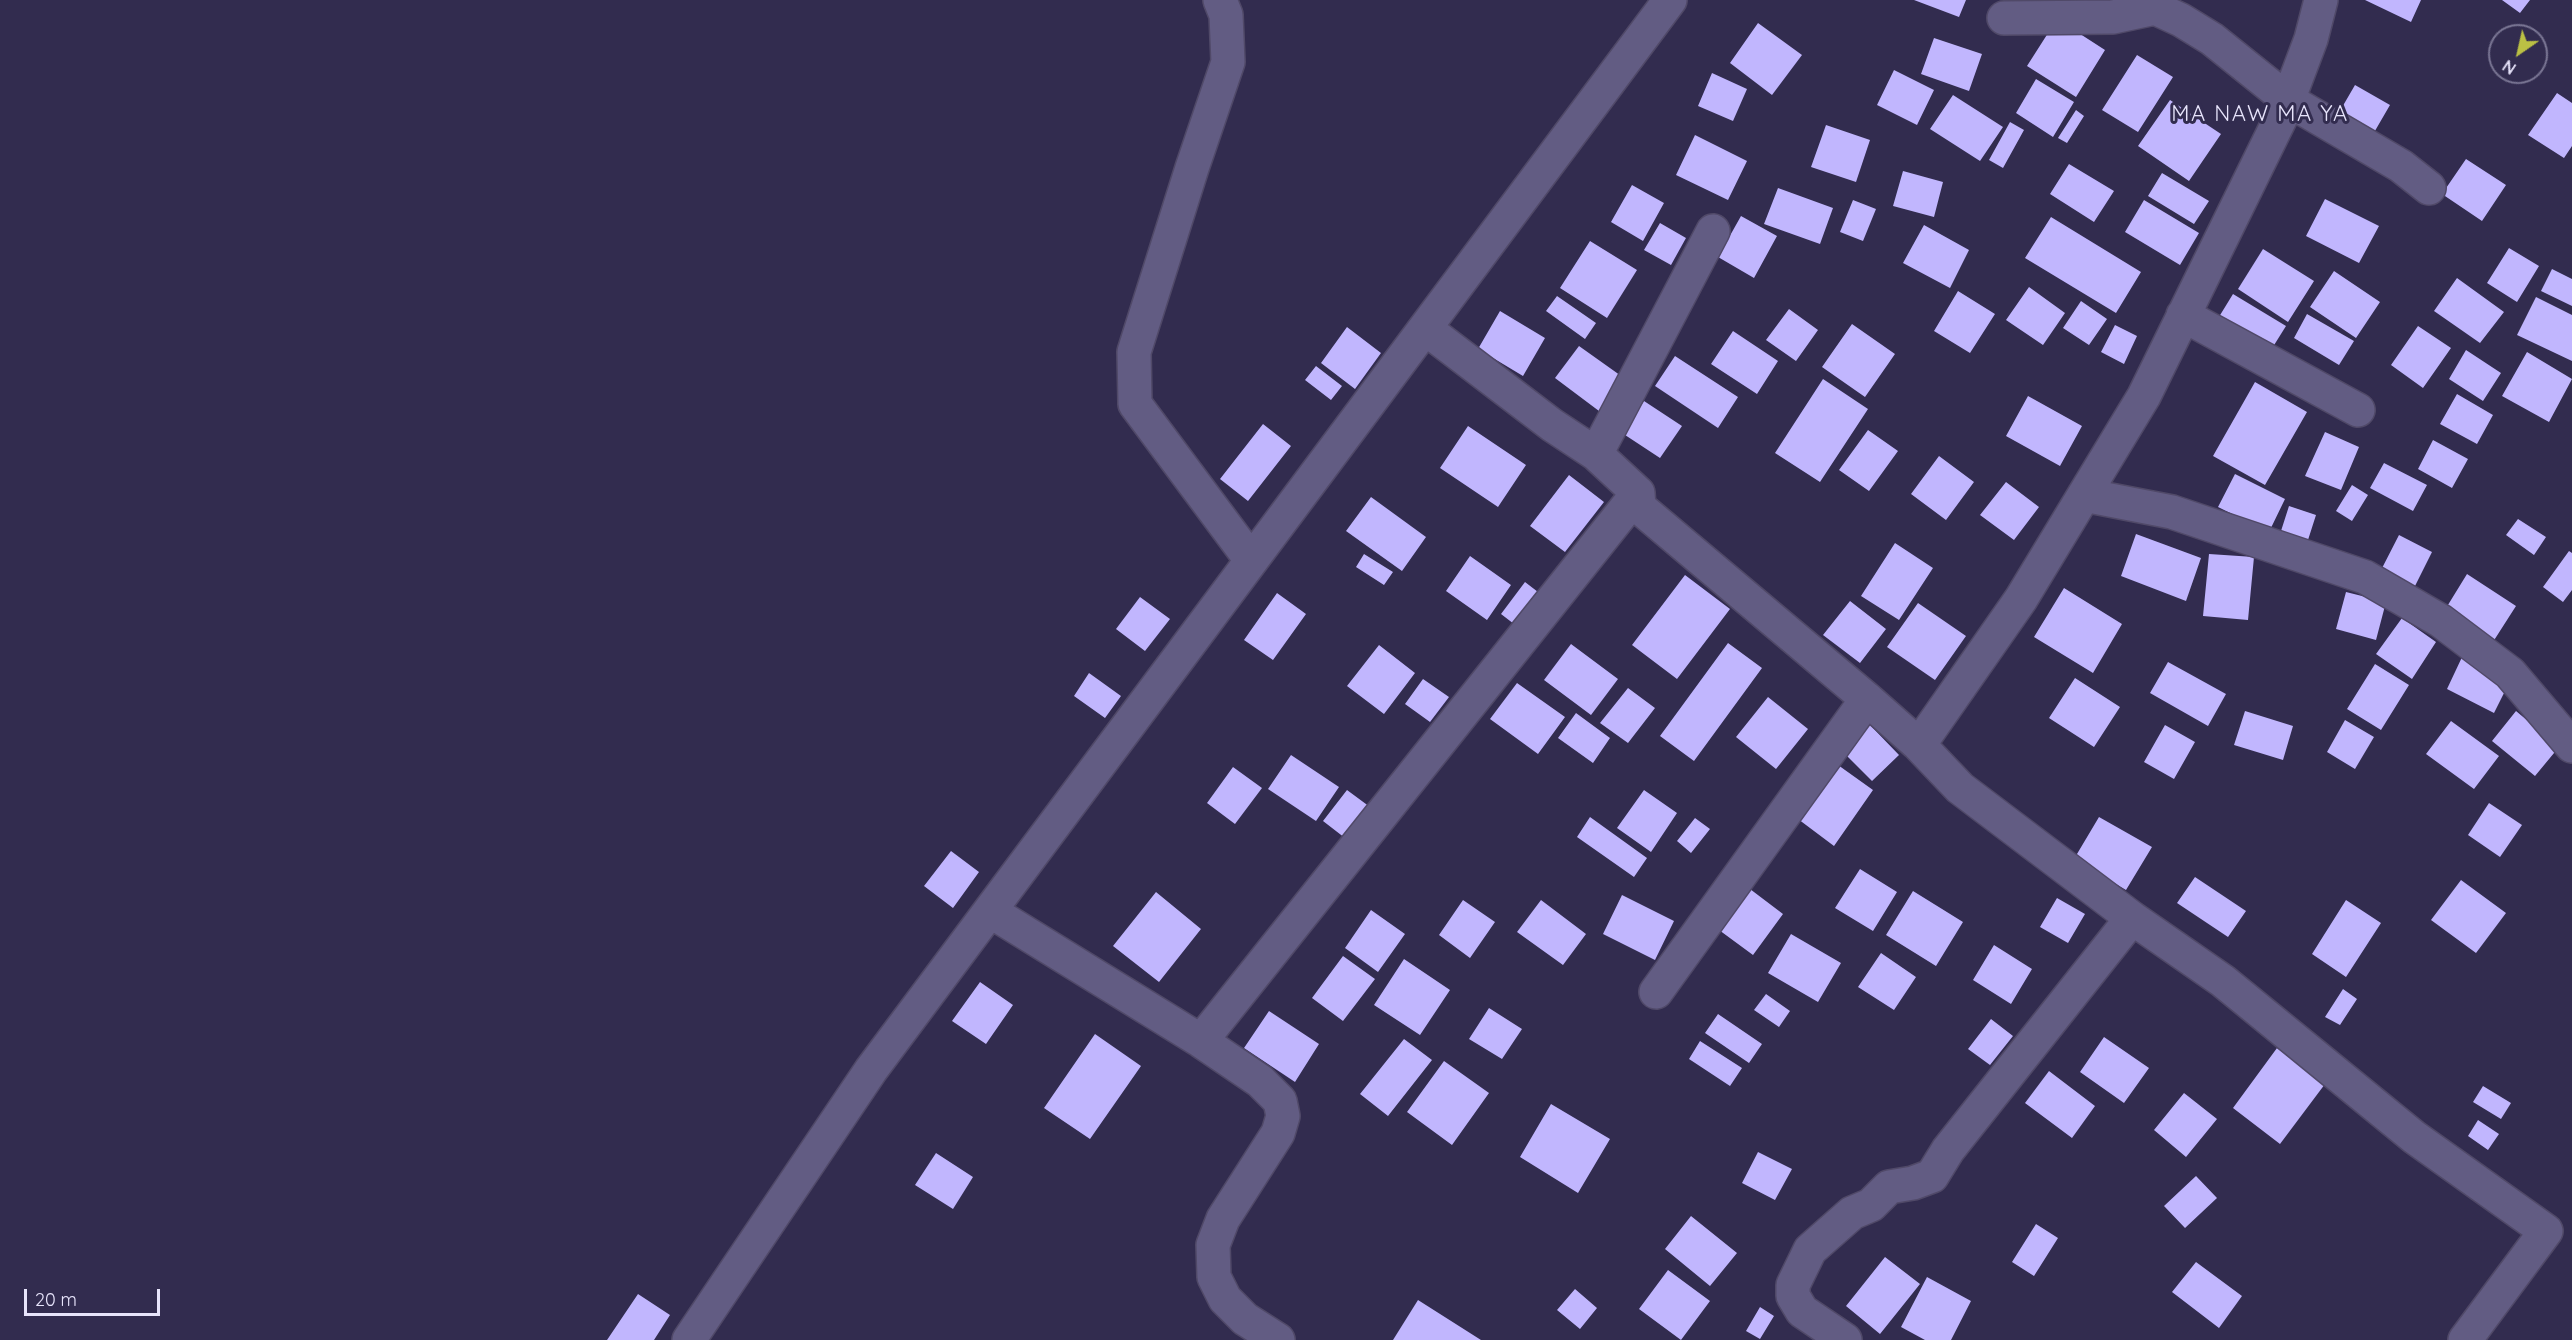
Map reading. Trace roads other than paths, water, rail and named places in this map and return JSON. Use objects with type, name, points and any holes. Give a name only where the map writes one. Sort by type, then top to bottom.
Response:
[{"type":"street","points":[[1220,0],[1226,15],[1228,62],[1134,352],[1135,404],[1251,560]]},
{"type":"street","points":[[689,1340],[872,1070],[1670,0]]},
{"type":"street","points":[[1919,745],[2021,598],[2144,396],[2288,100],[2310,39],[2320,0]]},
{"type":"street","points":[[2004,18],[2113,17],[2155,8],[2181,20],[2212,39],[2288,100],[2401,166],[2429,188]]},
{"type":"street","points":[[1596,454],[1713,231]]},
{"type":"street","points":[[2183,315],[2358,410]]},
{"type":"street","points":[[1426,329],[1552,425],[1596,454],[1638,493],[1639,507],[1867,699],[1919,745],[1960,788],[2132,918],[2223,981],[2414,1137],[2546,1231],[2465,1340]]},
{"type":"street","points":[[1201,1041],[1638,493]]},
{"type":"street","points":[[2084,495],[2172,512],[2365,577],[2441,621],[2510,673],[2572,746]]},
{"type":"street","points":[[1656,992],[1867,699]]},
{"type":"street","points":[[990,911],[1201,1041],[1260,1081],[1280,1101],[1283,1116],[1278,1133],[1223,1219],[1213,1245],[1214,1277],[1226,1299],[1245,1319],[1278,1340]]},
{"type":"street","points":[[1845,1340],[1802,1311],[1793,1296],[1793,1285],[1810,1250],[1852,1213],[1871,1205],[1889,1187],[1913,1183],[1932,1176],[1948,1150],[2132,918]]},
{"type":"district","name":"MA NAW MA YA","points":[[2260,114]]}]
